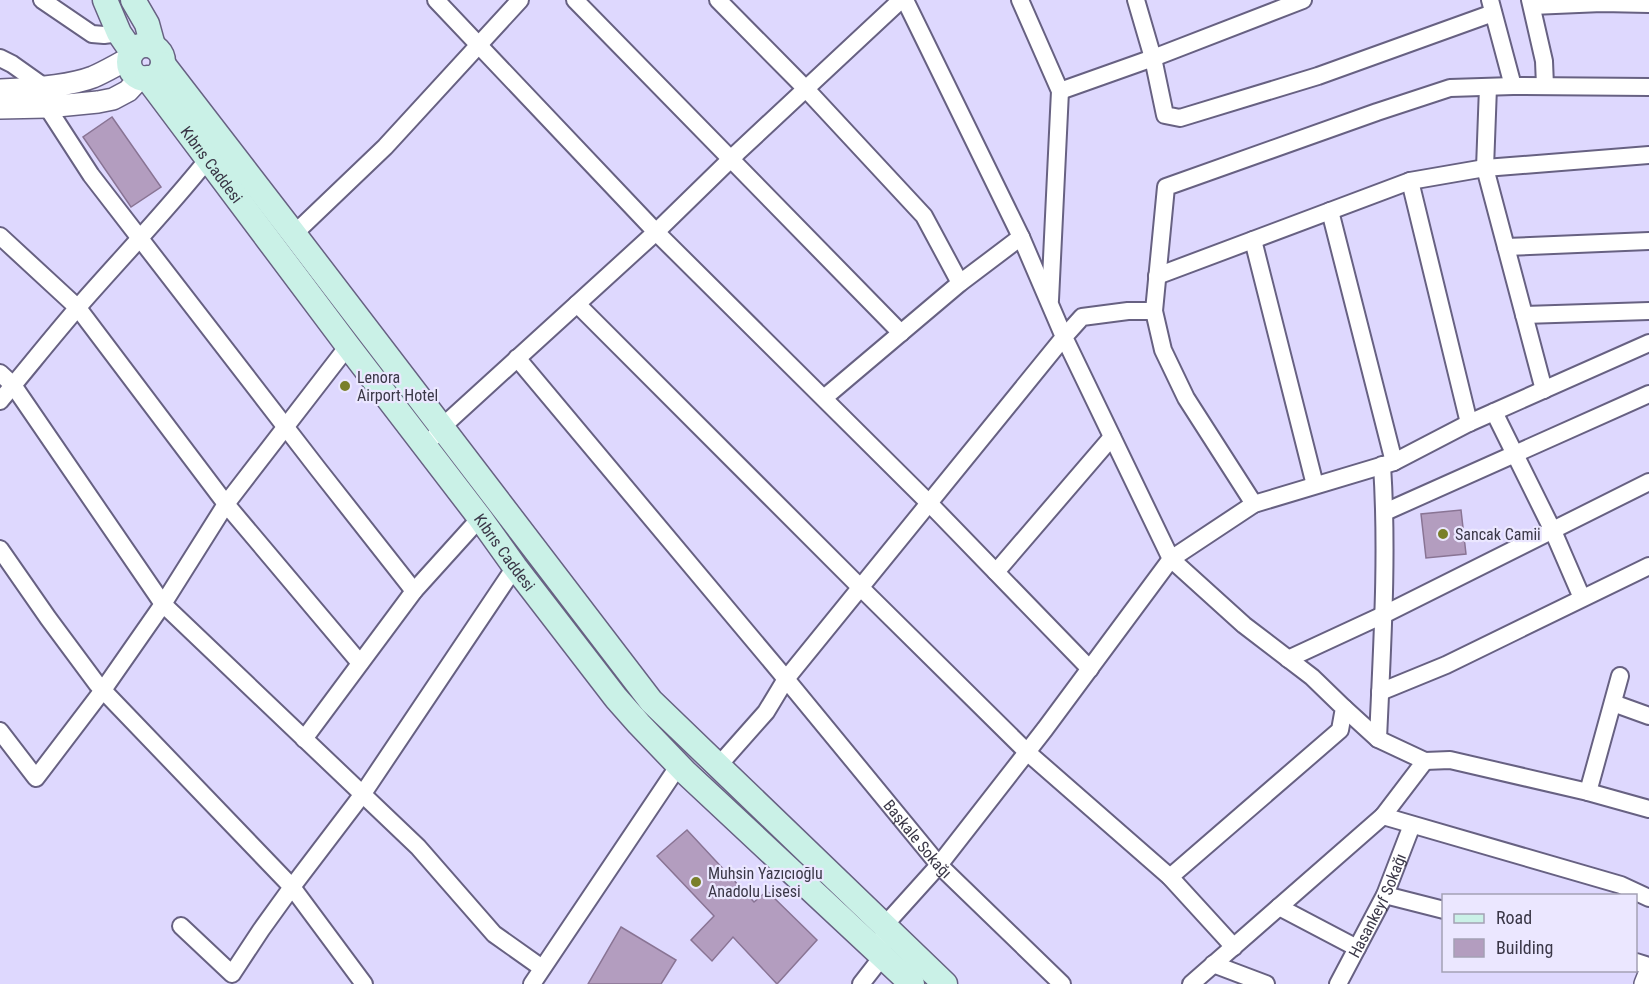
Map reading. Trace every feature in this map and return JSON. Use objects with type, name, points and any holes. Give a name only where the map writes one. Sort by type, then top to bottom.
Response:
[{"type":"main road","name":"Kıbrıs Caddesi","points":[[105,0],[208,159],[616,698],[679,765],[912,984]]},
{"type":"main road","points":[[133,0],[147,24],[141,58],[294,234],[639,687],[669,720],[945,984]]},
{"type":"street","points":[[42,0],[92,34],[104,35],[141,58]]},
{"type":"street","points":[[436,0],[656,232],[929,503],[1090,669]]},
{"type":"street","points":[[294,234],[385,147],[520,0]]},
{"type":"street","points":[[575,0],[901,333]]},
{"type":"street","points":[[718,0],[806,89],[924,216],[960,283]]},
{"type":"street","points":[[426,447],[442,427],[656,232],[901,0]]},
{"type":"street","points":[[905,0],[1021,237],[1064,337],[1171,559],[1244,625],[1312,677],[1378,739],[1425,761],[1450,760],[1588,792],[1649,809]]},
{"type":"street","points":[[1020,0],[1060,91],[1049,303]]},
{"type":"street","points":[[1136,0],[1153,58],[1165,115],[1180,118],[1318,76],[1491,6],[1513,86]]},
{"type":"street","points":[[1060,91],[1304,0]]},
{"type":"street","points":[[1545,86],[1544,61],[1531,3],[1649,4]]},
{"type":"street","points":[[0,58],[26,73],[45,97],[91,175],[414,591]]},
{"type":"street","points":[[0,108],[45,97],[72,83],[141,58]]},
{"type":"street","points":[[0,90],[98,102],[113,99],[128,91],[141,58]]},
{"type":"street","points":[[1488,87],[1485,168],[1544,390]]},
{"type":"street","points":[[1254,504],[1186,398],[1162,350],[1154,311],[1166,186],[1450,88],[1649,87]]},
{"type":"street","points":[[1158,276],[1410,181],[1485,168],[1649,155]]},
{"type":"street","points":[[0,401],[208,159]]},
{"type":"street","points":[[1410,181],[1469,423]]},
{"type":"street","points":[[1330,211],[1388,464],[1378,739]]},
{"type":"street","points":[[0,236],[78,308],[226,504],[360,663]]},
{"type":"street","points":[[824,398],[960,283],[1021,237]]},
{"type":"street","points":[[1253,240],[1315,485]]},
{"type":"street","points":[[1506,248],[1649,241]]},
{"type":"street","points":[[577,304],[1027,752],[1170,877],[1234,947]]},
{"type":"street","points":[[718,765],[766,711],[786,679],[1082,317],[1128,311],[1154,311]]},
{"type":"street","points":[[1524,315],[1649,311]]},
{"type":"street","points":[[861,984],[882,957],[884,926],[939,865],[1090,669],[1171,559],[1254,504],[1388,464],[1469,423],[1649,343]]},
{"type":"street","points":[[0,731],[36,778],[163,604],[226,504],[348,346]]},
{"type":"street","name":"Başkale Sokağı","points":[[517,358],[939,865],[1062,984]]},
{"type":"street","points":[[0,373],[13,386],[163,604],[418,847],[494,934],[542,968]]},
{"type":"street","points":[[1385,512],[1649,394]]},
{"type":"street","points":[[1494,412],[1582,598]]},
{"type":"street","points":[[996,572],[1112,436]]},
{"type":"street","points":[[1288,659],[1383,615],[1649,482]]},
{"type":"street","points":[[304,739],[414,591],[480,518]]},
{"type":"street","points":[[0,549],[102,690],[292,887],[364,984]]},
{"type":"street","points":[[1380,692],[1446,665],[1649,566]]},
{"type":"street","points":[[181,926],[232,974],[292,887],[362,795],[515,567]]},
{"type":"street","points":[[1588,792],[1620,676]]},
{"type":"street","points":[[1613,703],[1649,716]]},
{"type":"street","points":[[1170,877],[1340,730],[1344,708]]},
{"type":"street","points":[[1191,984],[1383,816],[1425,761]]},
{"type":"street","points":[[532,984],[679,765]]},
{"type":"street","points":[[1383,816],[1621,885],[1649,898]]},
{"type":"street","name":"Hasankeyf Sokağı","points":[[1342,983],[1357,948],[1385,895],[1412,825]]},
{"type":"street","points":[[1385,895],[1442,910]]},
{"type":"street","points":[[1279,907],[1357,948]]},
{"type":"street","points":[[1213,964],[1266,984]]},
{"type":"street","points":[[1645,984],[1649,974]]},
{"type":"building","points":[[112,117],[161,187],[131,207],[83,137]]},
{"type":"building","name":"Sancak Camii","points":[[1461,510],[1466,554],[1426,558],[1421,514]]},
{"type":"building","points":[[687,830],[754,902],[767,891],[817,940],[777,984],[733,937],[712,961],[691,940],[714,916],[657,856]]},
{"type":"building","points":[[621,927],[676,960],[661,984],[588,984]]},
{"type":"place","name":"Lenora Airport Hotel","points":[[345,386]]},
{"type":"place","name":"Sancak Camii","points":[[1443,534]]},
{"type":"place","name":"Muhsin Yazıcıoğlu Anadolu Lisesi","points":[[696,882]]}]
